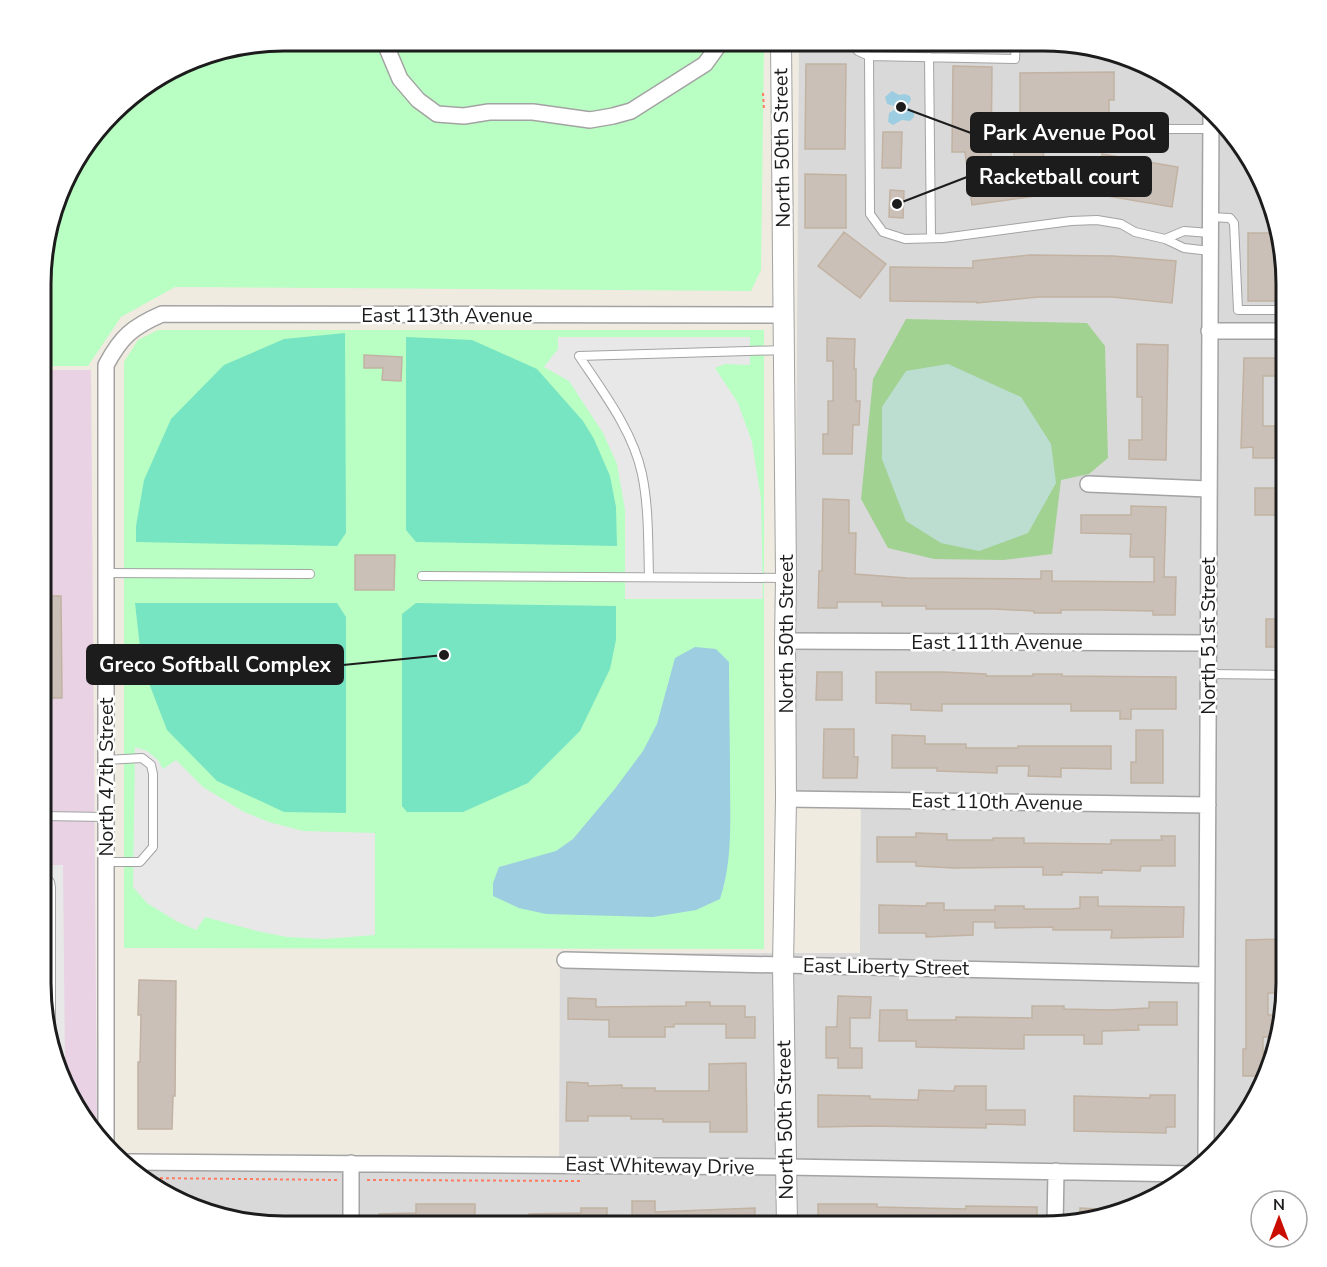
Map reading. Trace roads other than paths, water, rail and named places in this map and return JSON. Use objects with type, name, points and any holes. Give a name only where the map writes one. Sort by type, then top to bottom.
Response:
[{"type":"street","points":[[388,51],[400,78],[418,100],[437,114],[464,116],[489,112],[532,112],[590,120],[631,111],[705,64],[714,51]]},
{"type":"street","name":"North 50th Street","points":[[781,51],[786,578],[783,965],[787,1216]]},
{"type":"street","name":"North 51st Street","points":[[1206,1150],[1211,122]]},
{"type":"street","name":"East 113th Avenue","points":[[118,342],[142,322],[162,314],[784,315]]},
{"type":"street","points":[[1209,331],[1276,331]]},
{"type":"street","name":"North 47th Street","points":[[106,1133],[106,365],[118,342]]},
{"type":"street","points":[[1088,484],[1208,489]]},
{"type":"street","name":"East 111th Avenue","points":[[784,641],[1209,643]]},
{"type":"street","name":"East 110th Avenue","points":[[786,799],[1208,805]]},
{"type":"street","name":"East Liberty Street","points":[[565,960],[1206,975]]},
{"type":"street","name":"East Whiteway Drive","points":[[135,1162],[787,1167],[1177,1174]]},
{"type":"street","points":[[351,1163],[351,1216]]},
{"type":"street","points":[[1055,1216],[1056,1171]]},
{"type":"lane","points":[[858,51],[869,56],[1015,59],[1015,51]]},
{"type":"lane","points":[[869,56],[870,214],[883,232],[905,239],[931,238],[1097,220],[1121,224],[1135,232],[1165,239],[1184,248],[1210,251]]},
{"type":"lane","points":[[929,57],[931,238]]},
{"type":"lane","points":[[1127,129],[1211,129]]},
{"type":"lane","points":[[1210,217],[1230,218],[1234,224],[1239,310],[1276,310]]},
{"type":"lane","points":[[1165,239],[1184,231],[1210,233]]},
{"type":"lane","points":[[649,576],[648,526],[642,474],[632,445],[612,405],[579,356],[784,350]]},
{"type":"lane","points":[[106,573],[310,574]]},
{"type":"lane","points":[[422,576],[786,578]]},
{"type":"lane","points":[[1208,674],[1276,675]]},
{"type":"lane","points":[[106,760],[142,758],[151,765],[153,774],[153,847],[140,862],[106,862]]},
{"type":"lane","points":[[51,816],[106,817]]},
{"type":"lane","points":[[51,887],[51,983]]},
{"type":"water","points":[[892,91],[899,95],[910,96],[911,100],[907,106],[914,112],[914,117],[910,121],[902,120],[893,125],[888,122],[889,113],[894,110],[894,106],[887,104],[885,97]]},
{"type":"water","points":[[695,647],[716,649],[729,662],[730,839],[727,869],[720,899],[696,910],[653,917],[546,914],[519,908],[493,896],[493,883],[499,867],[556,851],[573,839],[614,790],[643,751],[657,724],[675,658]]},
{"type":"place","name":"Park Avenue Pool","points":[[901,107]]},
{"type":"place","name":"Racketball court","points":[[897,204]]},
{"type":"place","name":"Greco Softball Complex","points":[[444,655]]}]
